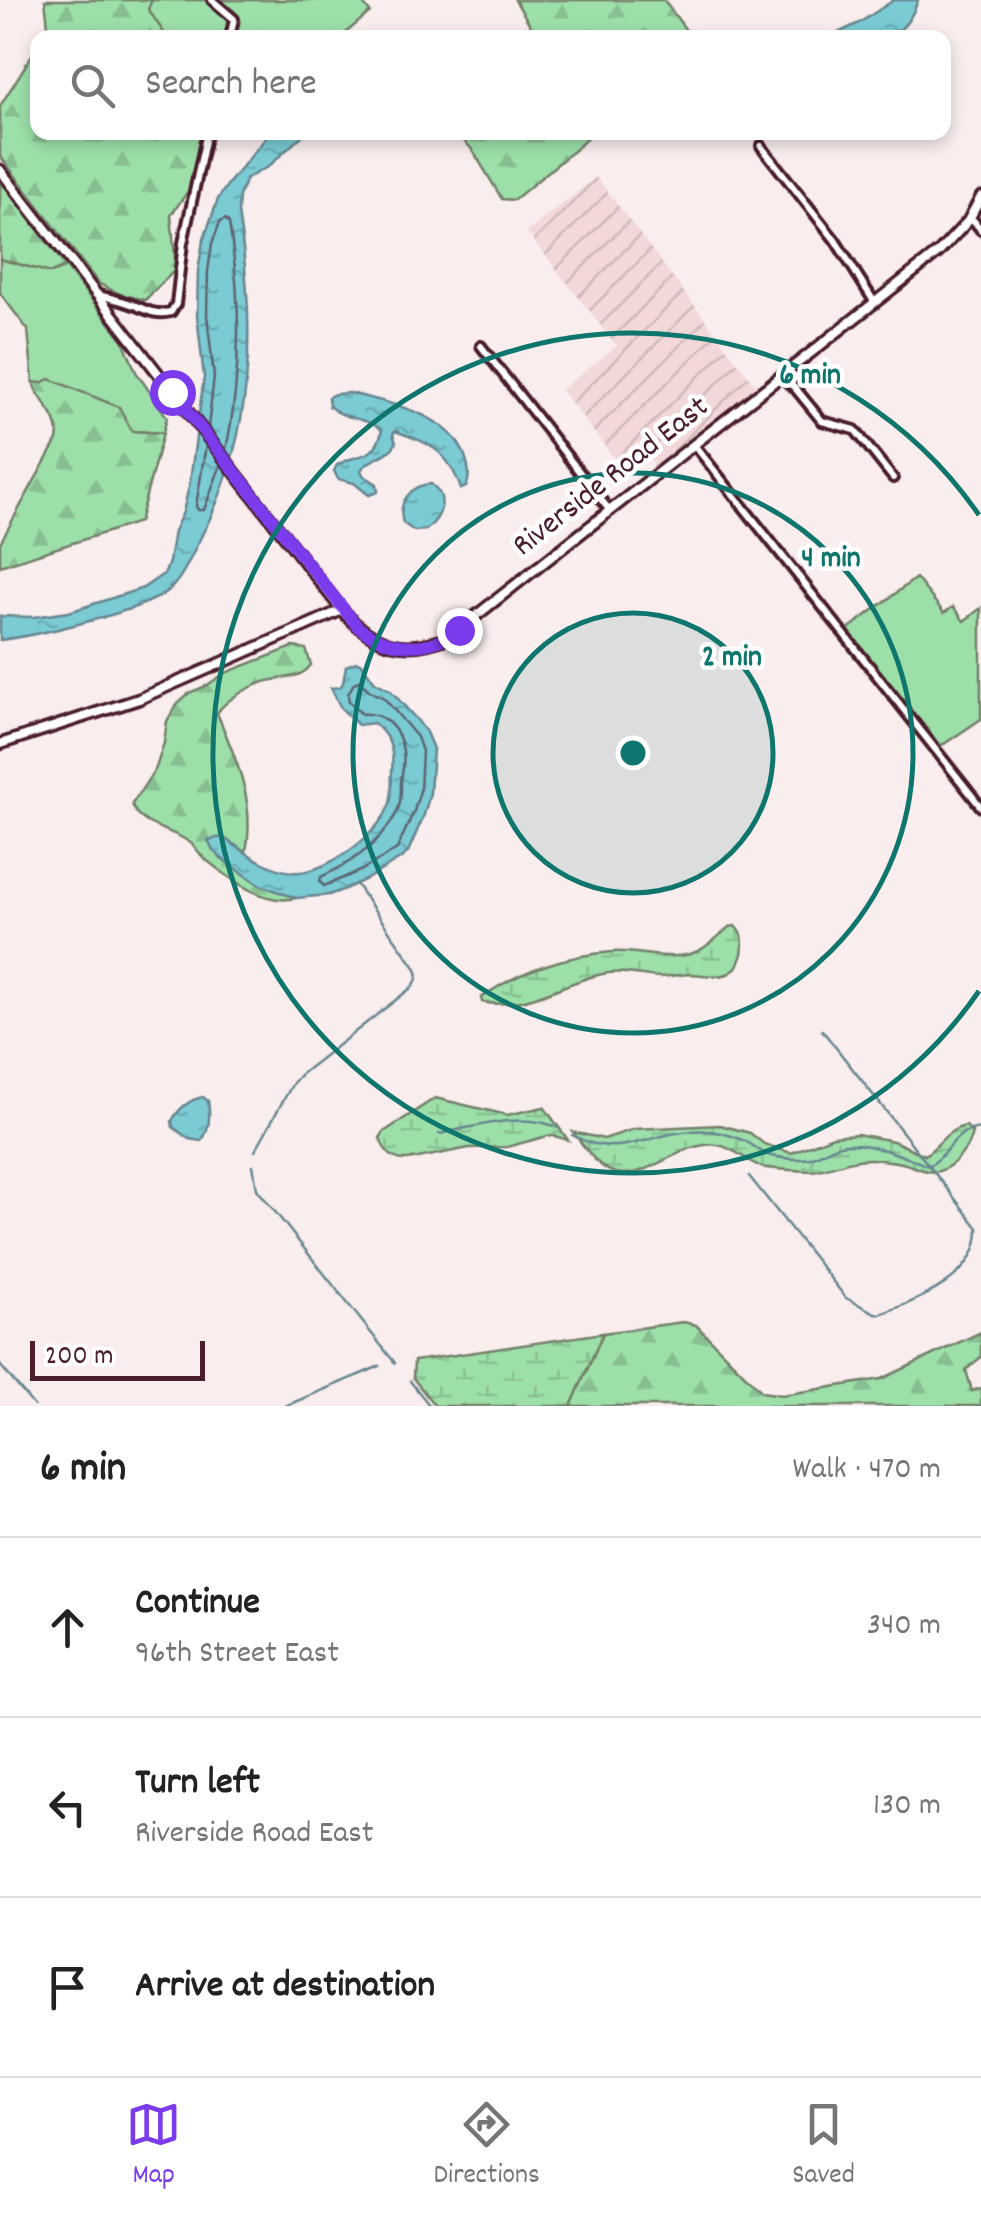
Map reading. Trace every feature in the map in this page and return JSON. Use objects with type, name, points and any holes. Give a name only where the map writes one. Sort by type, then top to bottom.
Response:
[{"type":"street","points":[[212,0],[234,20],[232,30]]},
{"type":"street","points":[[98,294],[151,313],[171,312],[176,304],[182,243],[205,140]]},
{"type":"street","points":[[761,146],[835,240],[875,302]]},
{"type":"street","name":"Riverside Road East","points":[[0,170],[342,610],[375,639],[416,646],[459,630],[695,446],[939,252],[974,220],[981,197]]},
{"type":"street","points":[[974,220],[981,230]]},
{"type":"street","points":[[481,346],[610,511]]},
{"type":"street","points":[[781,377],[822,421],[855,430],[893,478]]},
{"type":"street","points":[[695,446],[981,807]]},
{"type":"street","points":[[0,744],[140,700],[342,610]]},
{"type":"shaded area","points":[[596,177],[759,385],[656,466],[637,443],[616,460],[561,390],[617,346],[527,232]]},
{"type":"green space","points":[[45,0],[152,0],[148,9],[162,30],[46,30]]},
{"type":"green space","points":[[115,0],[360,0],[370,12],[349,30],[138,30]]},
{"type":"green space","points":[[515,0],[664,0],[686,30],[538,30],[532,28]]},
{"type":"green space","points":[[30,58],[30,140],[200,140],[191,187],[171,215],[176,269],[145,300],[99,284],[0,156],[0,106]]},
{"type":"green space","points":[[463,140],[585,140],[514,200],[502,199]]},
{"type":"green space","points":[[0,179],[66,267],[51,273],[0,259]]},
{"type":"green space","points":[[0,259],[51,273],[66,267],[123,340],[136,372],[167,417],[163,433],[132,431],[33,382],[28,330],[0,293]]},
{"type":"green space","points":[[50,379],[119,407],[132,431],[163,433],[139,522],[0,566],[0,543],[57,440],[56,424],[33,382]]},
{"type":"green space","points":[[916,578],[944,613],[953,607],[964,621],[981,608],[981,719],[939,745],[847,630]]},
{"type":"green space","points":[[293,647],[306,649],[311,665],[307,670],[250,688],[217,713],[242,781],[248,815],[246,852],[222,837],[221,858],[260,885],[296,898],[284,899],[259,894],[236,882],[189,842],[141,818],[132,804],[156,768],[167,721],[178,703],[225,673]]},
{"type":"green space","points":[[735,926],[742,938],[742,954],[736,967],[726,975],[661,977],[608,973],[514,1003],[482,1002],[481,998],[511,980],[560,961],[613,952],[688,954]]},
{"type":"green space","points":[[435,1098],[507,1115],[544,1107],[568,1140],[551,1135],[507,1147],[469,1148],[408,1160],[390,1154],[380,1138],[384,1132]]},
{"type":"green space","points":[[720,1125],[750,1133],[764,1144],[791,1153],[833,1136],[857,1134],[893,1141],[925,1155],[954,1130],[966,1126],[972,1132],[961,1155],[945,1169],[934,1172],[872,1159],[815,1171],[766,1168],[725,1147],[704,1145],[649,1168],[623,1174],[599,1164],[573,1132],[604,1139],[634,1129]]},
{"type":"green space","points":[[683,1322],[696,1325],[762,1392],[782,1395],[882,1379],[981,1332],[981,1357],[966,1370],[972,1391],[981,1388],[981,1406],[571,1406],[603,1333]]},
{"type":"green space","points":[[603,1333],[571,1406],[435,1406],[413,1378],[414,1361]]},
{"type":"water","points":[[894,0],[918,0],[899,30],[844,30]]},
{"type":"water","points":[[264,140],[297,140],[269,166],[246,179],[239,196],[248,338],[241,420],[218,500],[186,566],[168,591],[136,607],[0,640],[0,616],[69,612],[143,588],[165,573],[190,482],[204,377],[197,315],[198,271],[203,241],[218,199]]},
{"type":"water","points":[[350,393],[416,412],[446,429],[465,456],[469,472],[466,487],[461,489],[437,451],[395,431],[393,448],[361,470],[377,484],[378,492],[369,495],[354,483],[338,479],[334,471],[337,465],[371,451],[382,430],[329,406],[328,397]]},
{"type":"water","points":[[431,484],[442,501],[439,513],[426,530],[414,531],[403,523],[404,502],[417,488]]},
{"type":"water","points":[[356,662],[375,682],[390,690],[426,732],[433,749],[430,793],[424,815],[403,857],[345,889],[329,895],[296,898],[260,885],[221,858],[208,840],[222,837],[273,867],[305,871],[335,860],[376,827],[391,799],[390,745],[374,723],[358,725],[341,708],[331,688],[340,687],[346,666]]},
{"type":"water","points":[[203,1097],[209,1106],[206,1132],[201,1141],[189,1139],[173,1127],[172,1121],[184,1105]]},
{"type":"waterway","points":[[255,1151],[300,1075],[417,980],[414,966],[356,884]]},
{"type":"waterway","points":[[749,1176],[846,1298],[875,1313],[928,1294],[968,1261],[976,1245],[978,1228],[822,1030]]},
{"type":"waterway","points":[[439,1134],[515,1121],[558,1128]]},
{"type":"waterway","points":[[572,1135],[605,1146],[619,1146],[675,1133],[705,1131],[739,1138],[767,1155],[796,1159],[815,1156],[836,1146],[857,1144],[928,1166],[957,1138],[981,1128]]},
{"type":"waterway","points":[[253,1165],[257,1189],[395,1363]]},
{"type":"waterway","points":[[0,1365],[34,1406]]},
{"type":"waterway","points":[[285,1406],[380,1366]]},
{"type":"waterway","points":[[410,1381],[430,1406]]},
{"type":"route","points":[[172,392],[358,627],[375,639],[407,646],[440,640],[459,630]]}]
